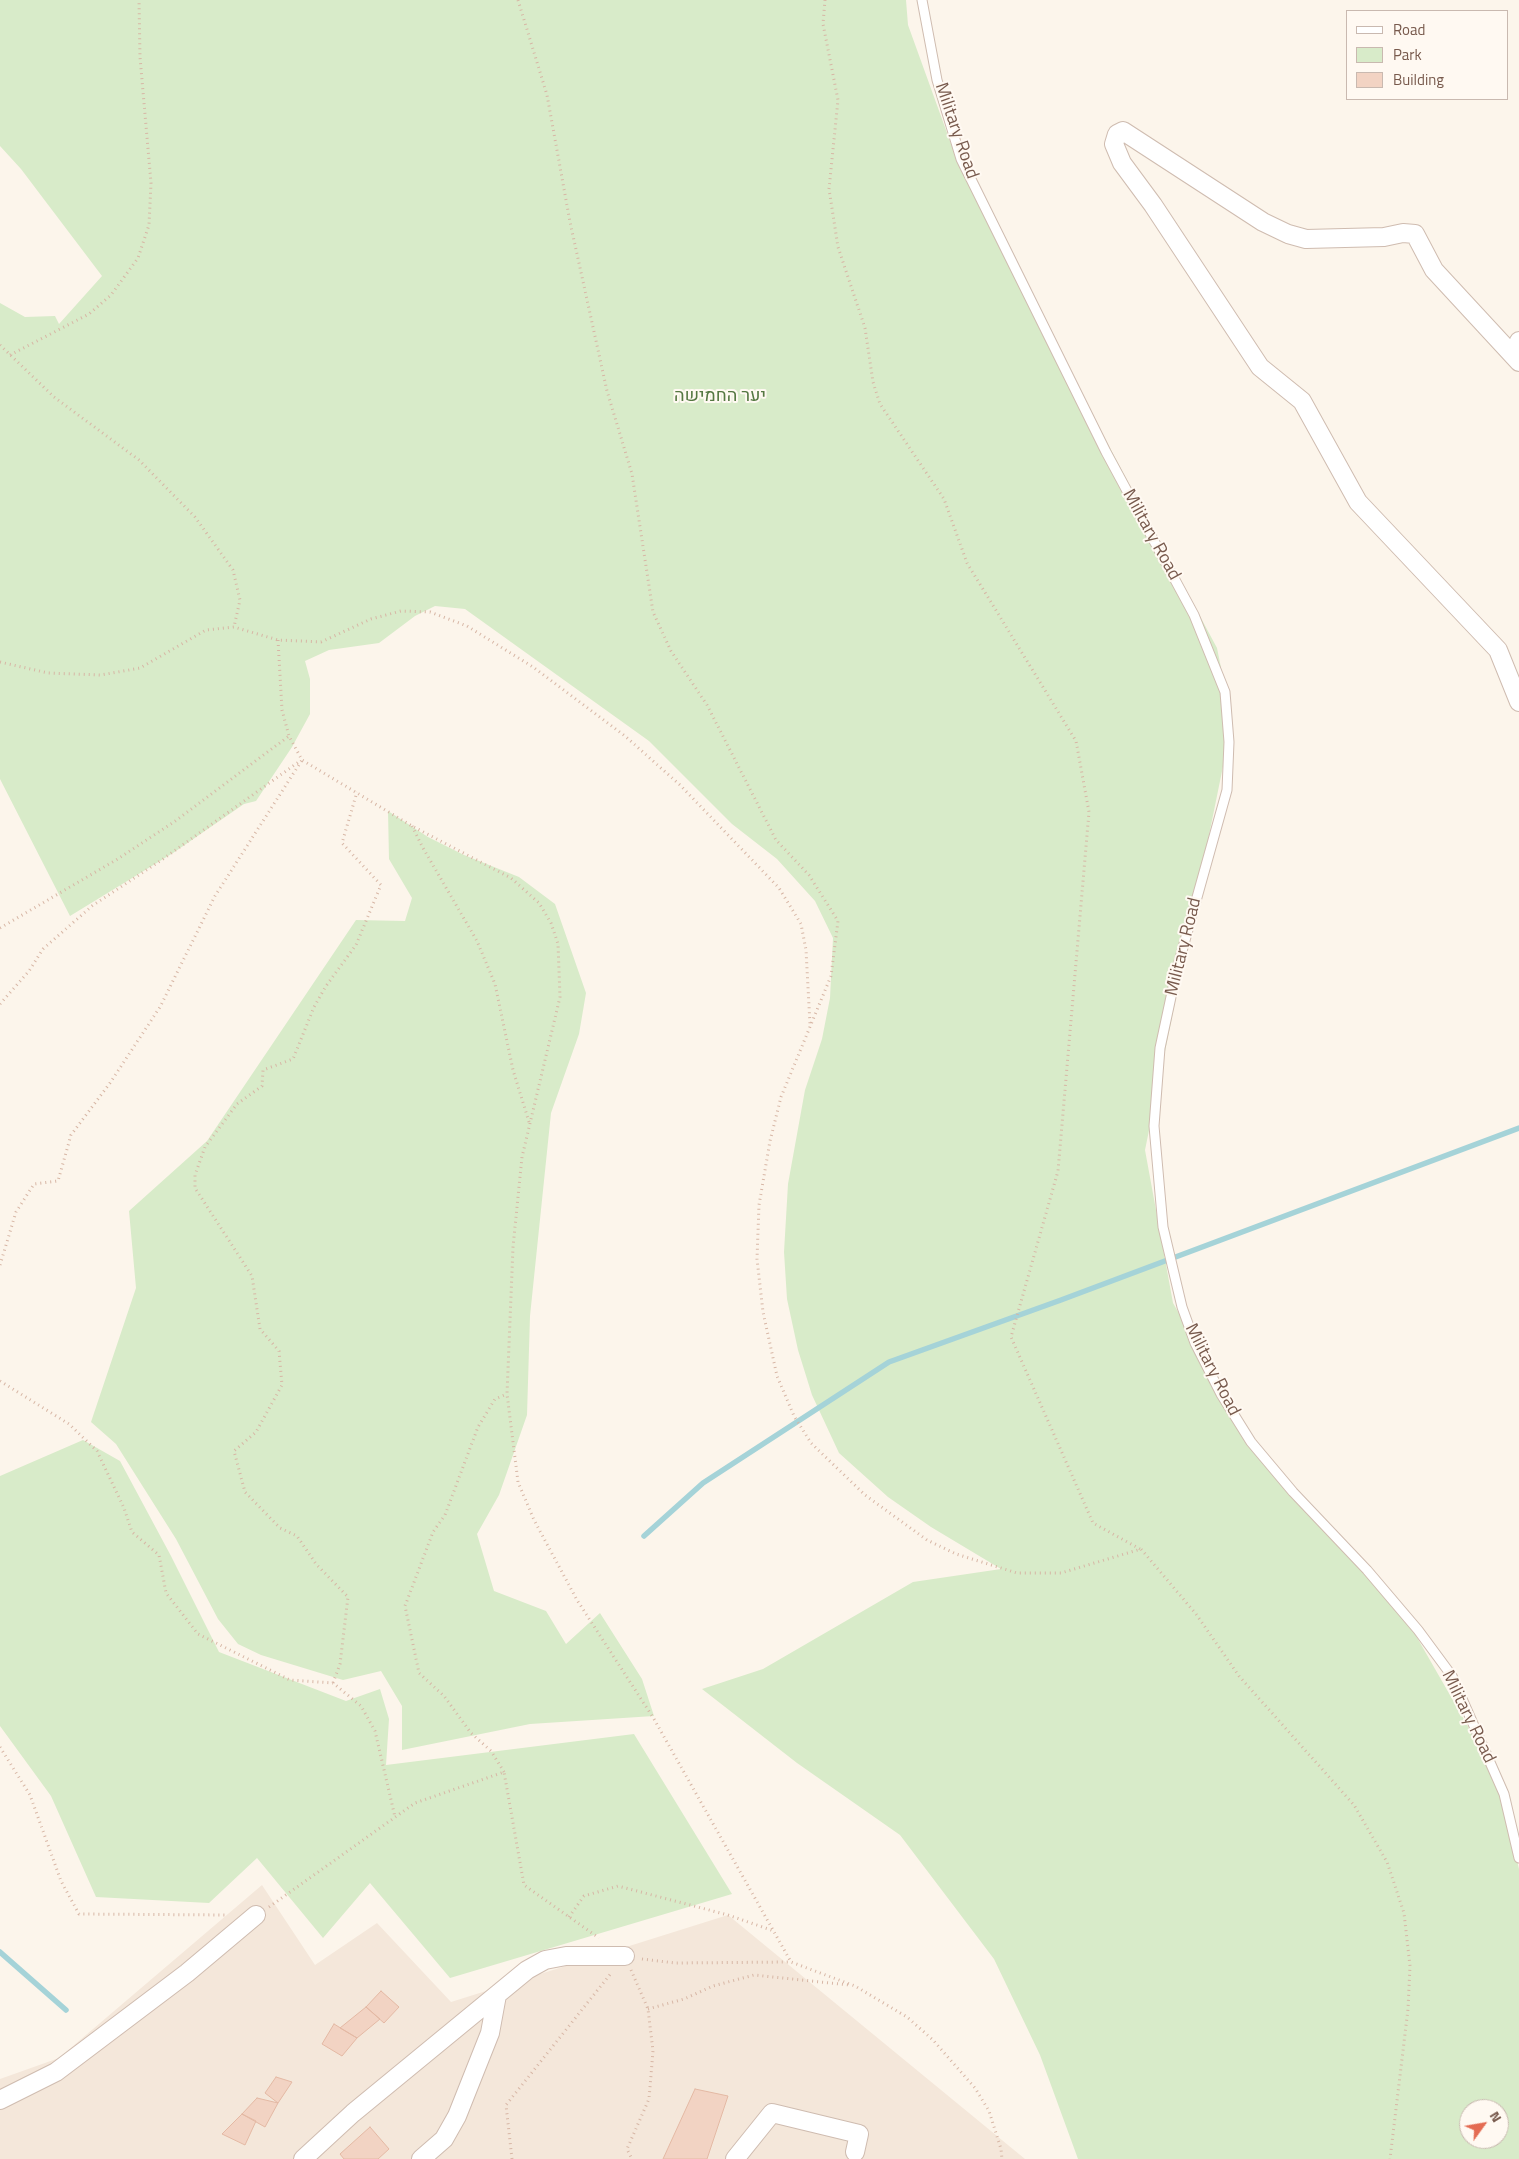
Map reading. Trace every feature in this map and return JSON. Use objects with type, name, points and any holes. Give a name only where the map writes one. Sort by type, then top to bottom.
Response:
[{"type":"street","points":[[1519,341],[1519,362],[1434,270],[1415,234],[1403,232],[1384,237],[1306,239],[1288,234],[1263,222],[1123,131],[1116,134],[1114,144],[1122,163],[1153,205],[1260,367],[1302,401],[1358,502],[1498,650],[1519,702]]},
{"type":"street","points":[[0,2100],[56,2072],[187,1973],[256,1915]]},
{"type":"street","points":[[303,2159],[353,2113],[527,1970],[545,1960],[566,1956],[625,1956]]},
{"type":"street","points":[[421,2159],[444,2140],[457,2116],[490,2033],[497,1995]]},
{"type":"street","points":[[735,2159],[772,2113],[859,2134],[855,2152]]},
{"type":"lane","name":"Military Road","points":[[922,0],[938,80],[961,159],[1106,452],[1194,615],[1225,692],[1229,742],[1227,790],[1177,969],[1160,1048],[1154,1126],[1163,1227],[1182,1307],[1195,1343],[1220,1394],[1251,1442],[1293,1492],[1368,1570],[1418,1630],[1452,1676],[1504,1794],[1519,1858]]},
{"type":"path","points":[[10,355],[89,314],[111,295],[138,258],[149,225],[151,183],[140,57],[139,0]]},
{"type":"path","points":[[518,0],[547,95],[570,222],[607,391],[632,474],[653,612],[671,651],[708,705],[776,840],[809,875],[838,922],[831,976],[781,1097],[770,1141],[759,1205],[757,1259],[763,1312],[777,1376],[794,1416],[811,1443],[865,1495],[927,1540],[956,1554],[1018,1573],[1060,1573],[1141,1549]]},
{"type":"path","points":[[825,0],[823,24],[838,100],[829,189],[838,247],[864,328],[873,382],[880,404],[944,499],[967,563],[1076,742],[1089,812],[1058,1171],[1011,1338],[1093,1523],[1141,1549],[1196,1614],[1240,1676],[1354,1806],[1386,1862],[1404,1912],[1410,1966],[1408,2010],[1390,2159]]},
{"type":"path","points":[[0,345],[54,396],[139,460],[195,517],[233,570],[240,600],[234,627]]},
{"type":"path","points":[[0,662],[48,673],[101,675],[140,668],[206,630],[234,627],[278,640],[321,642],[371,619],[401,611],[430,612],[468,626],[533,667],[632,742],[680,785],[779,888],[801,924],[806,950],[810,1028]]},
{"type":"path","points":[[278,640],[282,710],[290,736],[302,760],[412,826],[512,878],[539,903],[551,923],[558,944],[560,996],[522,1157],[514,1238],[506,1394],[518,1482],[534,1520],[577,1600],[654,1719],[791,1962]]},
{"type":"path","points":[[0,928],[116,860],[174,822],[290,736]]},
{"type":"path","points":[[0,1004],[29,971],[43,949],[92,906],[164,859],[302,760]]},
{"type":"path","points":[[0,1265],[16,1212],[34,1184],[58,1181],[71,1135],[110,1083],[160,1007],[215,896],[302,760]]},
{"type":"path","points":[[333,1683],[340,1664],[348,1597],[316,1564],[297,1536],[280,1528],[245,1492],[234,1451],[256,1432],[282,1385],[278,1351],[260,1328],[252,1276],[195,1188],[195,1175],[205,1147],[237,1104],[262,1086],[263,1070],[293,1059],[314,1007],[326,986],[356,944],[381,885],[342,843],[357,792]]},
{"type":"path","points":[[412,826],[477,941],[495,984],[513,1070],[530,1123]]},
{"type":"path","points":[[0,1381],[69,1424],[97,1451],[124,1508],[132,1532],[159,1555],[166,1593],[198,1634],[290,1680],[333,1683],[362,1706],[375,1731],[395,1817]]},
{"type":"path","points":[[506,1394],[495,1399],[478,1427],[446,1515],[433,1532],[405,1606],[419,1673],[444,1696],[471,1733],[491,1751],[504,1772],[524,1885],[601,1939]]},
{"type":"path","points":[[0,1747],[30,1795],[61,1882],[79,1914],[256,1915],[415,1803],[504,1772]]},
{"type":"path","points":[[569,1917],[584,1896],[618,1886],[728,1915],[774,1931]]},
{"type":"path","points":[[625,1956],[675,1963],[791,1962],[855,1986],[907,2017],[933,2040],[975,2088],[989,2111],[1001,2149],[1002,2159]]},
{"type":"path","points":[[625,1956],[648,2009],[653,2051],[648,2099],[627,2149],[632,2159]]},
{"type":"path","points":[[512,2159],[506,2105],[625,1956]]},
{"type":"path","points":[[648,2009],[684,1999],[713,1986],[754,1975],[855,1986]]},
{"type":"shaded area","points":[[262,1885],[315,1965],[377,1923],[451,2002],[728,1915],[1025,2159],[0,2159],[0,2079],[59,2058]]},
{"type":"green space","name":"יער החמישה","points":[[0,0],[906,0],[908,25],[959,166],[1217,648],[1232,722],[1145,1150],[1173,1303],[1249,1436],[1411,1627],[1498,1779],[1519,1869],[1519,2159],[1078,2159],[1040,2055],[994,1959],[900,1835],[797,1763],[702,1689],[763,1669],[913,1582],[1001,1569],[931,1527],[888,1497],[839,1453],[812,1395],[798,1350],[787,1299],[784,1252],[788,1184],[805,1090],[822,1039],[830,998],[833,938],[815,901],[777,859],[732,824],[649,741],[465,609],[435,606],[415,616],[379,643],[329,650],[305,661],[310,679],[310,714],[292,747],[256,801],[244,804],[173,853],[70,916],[0,779],[0,303],[25,317],[55,316],[59,324],[102,276],[21,169],[0,146]]},
{"type":"green space","points":[[388,811],[428,837],[464,855],[519,877],[555,904],[586,993],[579,1034],[551,1113],[530,1316],[527,1415],[499,1495],[477,1534],[494,1591],[546,1611],[566,1644],[600,1613],[642,1679],[654,1716],[530,1724],[402,1750],[402,1706],[381,1671],[343,1680],[261,1655],[238,1644],[218,1619],[176,1539],[116,1444],[91,1422],[136,1288],[129,1211],[207,1141],[356,920],[405,921],[412,898],[389,859]]},
{"type":"green space","points":[[83,1440],[120,1461],[171,1556],[219,1652],[346,1701],[380,1689],[389,1719],[386,1765],[634,1734],[732,1894],[450,1978],[370,1883],[323,1938],[257,1858],[209,1903],[96,1897],[51,1796],[0,1726],[0,1476]]},
{"type":"building","points":[[381,1991],[399,2007],[384,2023],[366,2007]]},
{"type":"building","points":[[366,2007],[380,2019],[357,2038],[340,2028]]},
{"type":"building","points":[[334,2024],[357,2038],[342,2056],[322,2044]]},
{"type":"building","points":[[276,2077],[292,2082],[278,2103],[265,2093]]},
{"type":"building","points":[[695,2089],[728,2096],[707,2159],[663,2159]]},
{"type":"building","points":[[257,2098],[278,2103],[265,2127],[242,2114]]},
{"type":"building","points":[[242,2114],[256,2121],[245,2145],[222,2134]]},
{"type":"building","points":[[370,2127],[389,2149],[378,2159],[344,2159],[340,2154]]},
{"type":"waterway","points":[[644,1536],[703,1483],[889,1362],[1061,1300],[1519,1128]]},
{"type":"waterway","points":[[0,1952],[66,2010]]}]
